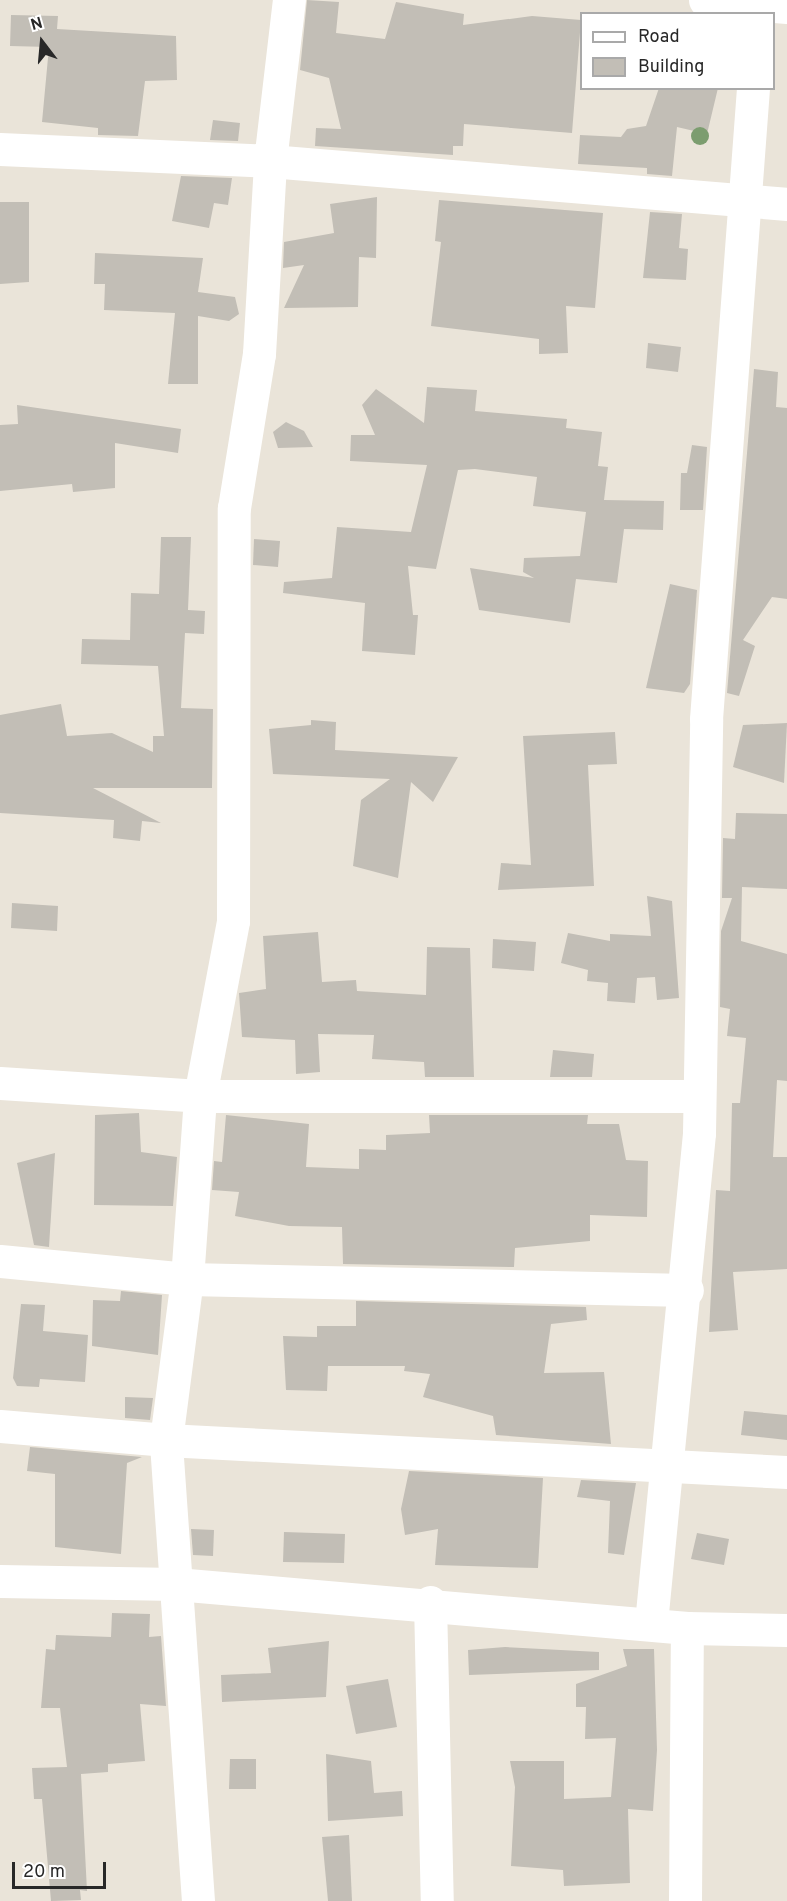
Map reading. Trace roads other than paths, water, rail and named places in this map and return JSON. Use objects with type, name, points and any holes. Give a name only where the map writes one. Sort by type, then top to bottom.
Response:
[{"type":"street","points":[[198,1901],[166,1440],[187,1279],[200,1096],[232,921],[234,508],[259,354],[270,161],[290,0]]},
{"type":"street","points":[[705,0],[766,6]]},
{"type":"street","points":[[651,1623],[665,1468],[687,1290],[699,1133],[696,1096],[706,719],[753,90]]},
{"type":"street","points":[[0,149],[270,161],[746,197],[787,204]]},
{"type":"street","points":[[0,1083],[200,1096],[696,1096]]},
{"type":"street","points":[[0,1261],[187,1279],[687,1290]]},
{"type":"street","points":[[0,1426],[166,1440],[665,1468],[787,1472]]},
{"type":"street","points":[[0,1581],[176,1584],[430,1602],[687,1628],[787,1630]]},
{"type":"street","points":[[430,1602],[437,1901]]},
{"type":"street","points":[[685,1901],[687,1628]]}]
